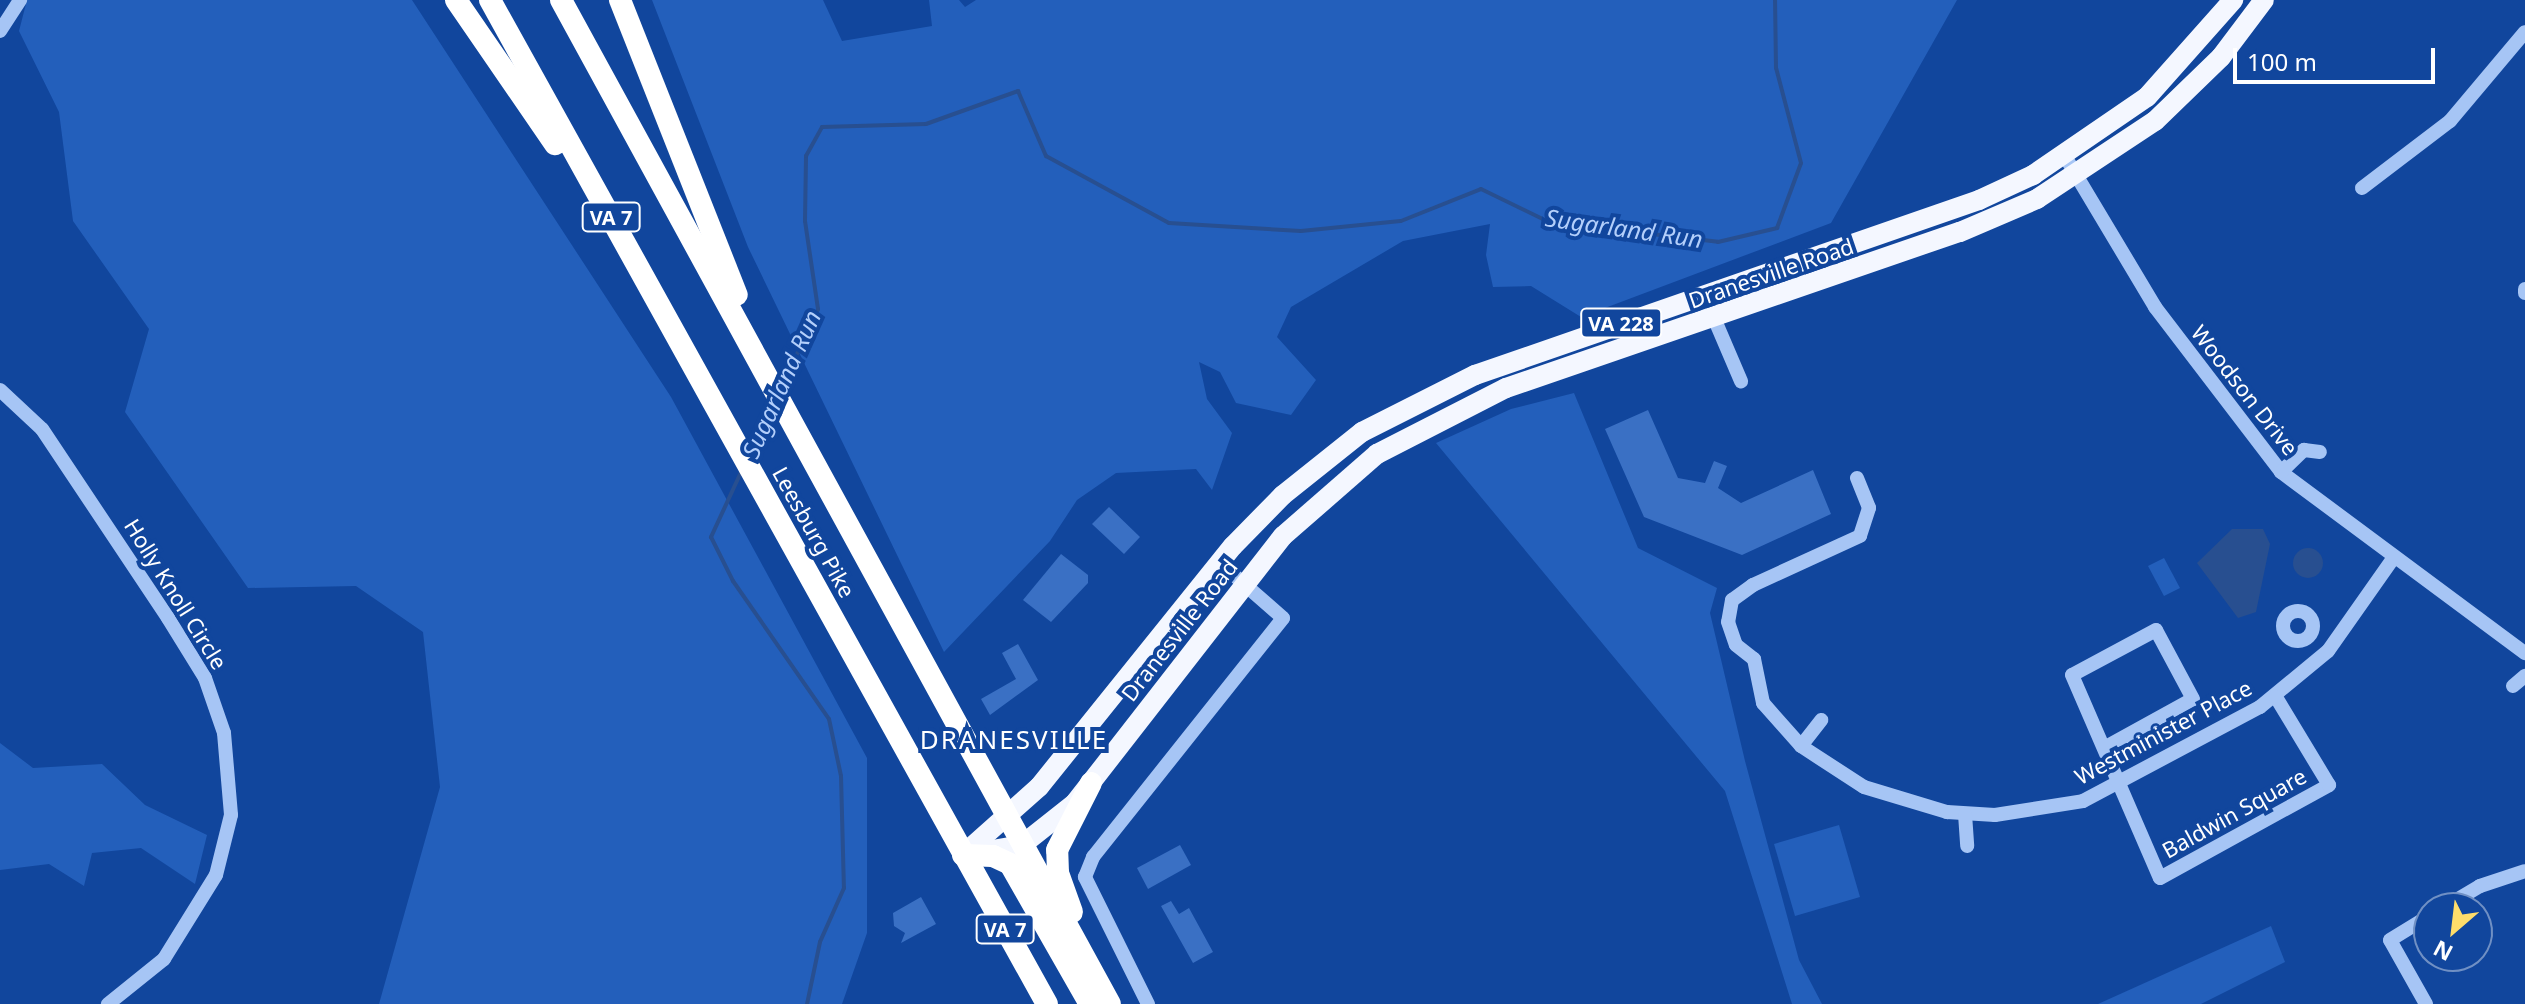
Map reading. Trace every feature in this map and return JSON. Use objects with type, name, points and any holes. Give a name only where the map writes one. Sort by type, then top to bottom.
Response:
[{"type":"highway","points":[[456,0],[690,359]]},
{"type":"highway","name":"Leesburg Pike","points":[[490,0],[1047,1004]]},
{"type":"highway","name":"Leesburg Pike","points":[[561,0],[805,440],[1022,845],[1100,998]]},
{"type":"highway","points":[[620,0],[765,367]]},
{"type":"highway","points":[[1091,783],[1060,840],[1056,862],[1100,998]]},
{"type":"highway","points":[[963,855],[993,856],[1010,864],[1100,998]]},
{"type":"main road","name":"Dranesville Road","points":[[963,855],[1008,819],[1220,563],[1320,462],[1404,406],[1565,343],[1979,200],[2066,158],[2147,97],[2233,0]]},
{"type":"main road","name":"Dranesville Road","points":[[963,855],[1022,845],[1052,825],[1091,783],[1245,583],[1303,515],[1408,434],[1506,388],[1960,232],[2078,177],[2155,121],[2221,57],[2264,0]]},
{"type":"street","points":[[0,31],[20,0]]},
{"type":"street","points":[[2362,188],[2450,121],[2525,32]]},
{"type":"street","name":"Woodson Drive","points":[[2066,158],[2169,328],[2281,472],[2525,653]]},
{"type":"street","points":[[1714,318],[1741,381]]},
{"type":"street","name":"Holly Knoll Circle","points":[[0,390],[42,429],[168,618],[205,678],[224,733],[231,815],[216,875],[164,959],[108,1004]]},
{"type":"street","points":[[2281,472],[2304,450],[2320,452]]},
{"type":"street","name":"Westminister Place","points":[[1857,478],[1869,508],[1860,536],[1732,600],[1728,622],[1736,645],[1754,659],[1763,703],[1801,746],[1864,787],[1965,814],[2061,807],[2120,783],[2276,697],[2328,651],[2394,557]]},
{"type":"street","points":[[1147,1003],[1085,877],[1093,857],[1283,618],[1220,563]]},
{"type":"street","points":[[2106,747],[2193,699],[2156,630],[2072,675],[2120,783]]},
{"type":"street","points":[[2308,637],[2328,651]]},
{"type":"street","name":"Baldwin Square","points":[[2120,783],[2160,878],[2329,785],[2276,697]]},
{"type":"street","points":[[1801,746],[1821,720]]},
{"type":"street","points":[[1965,814],[1967,846]]},
{"type":"street","points":[[2470,892],[2525,871]]},
{"type":"street","points":[[2413,926],[2390,940],[2426,1004]]},
{"type":"shaded area","points":[[27,0],[412,0],[671,397],[867,758],[867,933],[842,1004],[379,1004],[440,787],[423,632],[356,586],[248,588],[125,412],[149,329],[73,221],[59,112],[19,31]]},
{"type":"shaded area","points":[[652,0],[823,0],[842,41],[932,26],[929,0],[959,0],[965,7],[976,0],[1957,0],[1831,223],[1581,317],[1531,286],[1493,287],[1486,255],[1490,224],[1403,241],[1291,307],[1277,337],[1316,380],[1291,415],[1236,403],[1220,372],[1199,362],[1207,399],[1232,433],[1212,490],[1196,469],[1116,473],[1077,500],[1050,541],[944,652],[748,247]]},
{"type":"shaded area","points":[[1574,393],[1638,548],[1717,588],[1710,613],[1745,761],[1799,960],[1822,1004],[1792,1004],[1725,791],[1436,443],[1511,409]]},
{"type":"shaded area","points":[[2232,529],[2263,529],[2270,544],[2256,612],[2238,618],[2197,563]]},
{"type":"shaded area","points":[[2308,548],[2319,552],[2323,563],[2319,574],[2308,578],[2297,574],[2293,563],[2297,552]]},
{"type":"shaded area","points":[[2164,558],[2180,588],[2164,596],[2148,566]]},
{"type":"shaded area","points":[[0,743],[33,768],[102,764],[145,805],[207,835],[195,884],[141,848],[92,853],[84,886],[49,864],[0,870]]},
{"type":"shaded area","points":[[1839,825],[1860,897],[1795,916],[1774,844]]},
{"type":"shaded area","points":[[2271,926],[2285,962],[2201,1004],[2098,1004]]},
{"type":"building","points":[[1648,410],[1678,478],[1705,483],[1714,461],[1727,466],[1718,488],[1741,503],[1813,470],[1831,514],[1742,555],[1644,517],[1605,429]]},
{"type":"building","points":[[1109,507],[1140,537],[1124,554],[1092,524]]},
{"type":"building","points":[[1061,554],[1088,575],[1088,583],[1051,622],[1023,600]]},
{"type":"building","points":[[1018,644],[1038,680],[990,715],[981,699],[1016,679],[1002,653]]},
{"type":"building","points":[[1180,845],[1191,865],[1148,889],[1137,868]]},
{"type":"building","points":[[921,897],[936,924],[901,943],[905,933],[894,926],[893,913]]},
{"type":"building","points":[[1171,901],[1179,914],[1189,908],[1213,952],[1193,963],[1161,906]]},
{"type":"waterway","name":"Sugarland Run","points":[[782,386],[818,309],[805,221],[806,156],[822,127],[926,124],[1018,91],[1046,156],[1169,223],[1301,231],[1401,221],[1481,189],[1549,222],[1718,242],[1777,228],[1801,163],[1776,68],[1775,0]]},
{"type":"waterway","name":"Sugarland Run","points":[[750,455],[774,405]]},
{"type":"waterway","name":"Sugarland Run","points":[[742,470],[711,537],[733,581],[829,719],[841,776],[844,888],[820,942],[807,1004]]},
{"type":"district","name":"DRANESVILLE","points":[[1014,740]]}]
